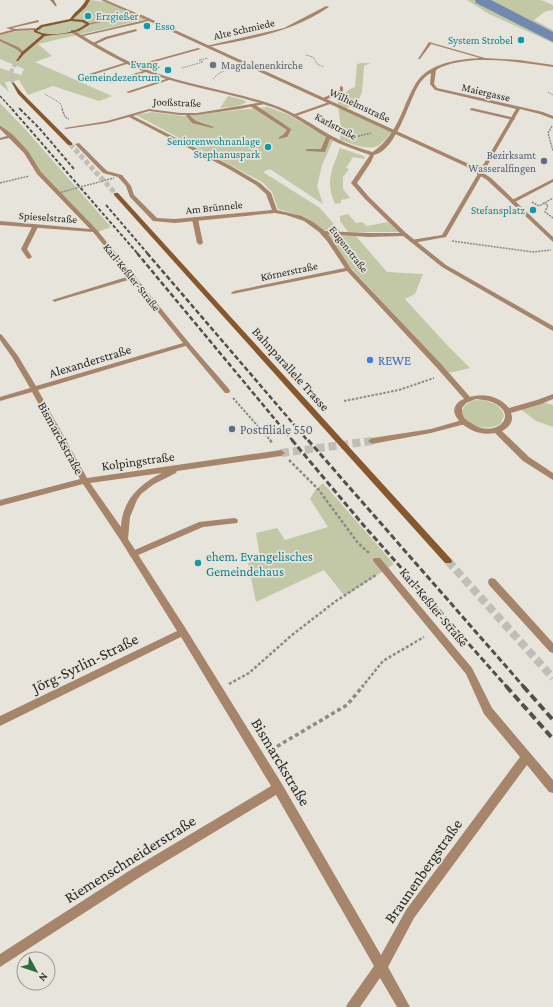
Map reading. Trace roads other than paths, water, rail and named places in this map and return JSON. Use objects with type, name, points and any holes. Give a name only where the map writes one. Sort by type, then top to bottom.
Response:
[{"type":"main road","points":[[71,20],[88,0]]},
{"type":"main road","points":[[71,20],[88,24],[84,28],[72,32],[44,35],[36,33],[35,30],[49,24],[71,20]]},
{"type":"main road","points":[[17,60],[44,35]]},
{"type":"main road","points":[[13,84],[19,93],[70,144]]},
{"type":"main road","name":"Bahnparallele Trasse","points":[[116,194],[448,561]]},
{"type":"street","points":[[52,0],[56,5]]},
{"type":"street","name":"Wilhelmstraße","points":[[103,0],[224,53],[480,173],[489,179],[513,201],[553,240]]},
{"type":"street","name":"Alte Schmiede","points":[[208,46],[276,32],[327,7]]},
{"type":"street","name":"Wilhelmstraße","points":[[88,24],[128,15],[141,16]]},
{"type":"street","points":[[79,36],[149,20]]},
{"type":"street","points":[[35,30],[16,30],[8,28],[38,21]]},
{"type":"street","points":[[93,44],[106,38],[138,31],[125,25]]},
{"type":"street","points":[[0,34],[16,30]]},
{"type":"street","name":"Karlstraße","points":[[72,32],[135,66],[170,79],[263,102],[294,115],[347,145],[373,154]]},
{"type":"street","points":[[0,40],[23,53]]},
{"type":"street","points":[[419,58],[430,43],[488,59],[553,66]]},
{"type":"street","points":[[135,66],[199,49]]},
{"type":"street","points":[[488,59],[462,61],[444,65],[424,76],[419,82],[405,114],[395,132],[379,151],[373,154],[354,183],[367,198],[404,234],[444,266],[553,328]]},
{"type":"street","points":[[91,74],[128,63]]},
{"type":"street","name":"Maiergasse","points":[[434,70],[432,84],[436,89],[518,109],[541,113],[553,118]]},
{"type":"street","points":[[110,82],[148,71]]},
{"type":"street","points":[[128,92],[170,79]]},
{"type":"street","points":[[324,100],[342,91],[341,87]]},
{"type":"street","name":"Jooßstraße","points":[[66,128],[107,122],[150,110],[187,114],[220,111],[263,102]]},
{"type":"street","points":[[294,115],[331,103]]},
{"type":"street","points":[[252,105],[289,130],[285,136],[281,138]]},
{"type":"street","points":[[472,109],[513,119]]},
{"type":"street","points":[[413,241],[444,236],[518,109]]},
{"type":"street","points":[[187,114],[194,122],[212,127]]},
{"type":"street","points":[[128,115],[230,167],[258,184],[268,193],[275,211]]},
{"type":"street","name":"Karl-Keßler-Straße","points":[[0,126],[26,152],[39,173],[95,230],[227,391]]},
{"type":"street","points":[[0,139],[11,136]]},
{"type":"street","points":[[308,150],[323,151],[330,136]]},
{"type":"street","name":"Am Brünnele","points":[[77,144],[105,172],[120,176],[128,186],[132,196],[155,220],[175,221],[275,211]]},
{"type":"street","points":[[513,201],[553,180]]},
{"type":"street","name":"Eugenstraße","points":[[275,211],[290,213],[302,218],[322,232],[349,269],[446,373],[468,399]]},
{"type":"street","points":[[195,219],[200,242]]},
{"type":"street","name":"Spieselstraße","points":[[0,223],[35,227],[95,230]]},
{"type":"street","points":[[29,257],[24,249],[35,227]]},
{"type":"street","points":[[322,232],[368,235],[404,234]]},
{"type":"street","name":"Körnerstraße","points":[[234,293],[349,269]]},
{"type":"street","points":[[55,300],[133,277]]},
{"type":"street","name":"Bismarckstraße","points":[[0,336],[35,390],[85,481],[124,538],[184,632],[278,788],[380,968],[404,1007]]},
{"type":"street","name":"Alexanderstraße","points":[[0,399],[35,390],[187,344]]},
{"type":"street","points":[[508,411],[539,402],[553,396]]},
{"type":"street","points":[[481,398],[495,400],[508,411],[508,422],[504,427],[497,430],[479,430],[462,422],[458,415],[458,409],[461,403],[468,399],[481,398]]},
{"type":"street","points":[[372,441],[431,431],[462,422]]},
{"type":"street","points":[[497,430],[526,459],[553,477]]},
{"type":"street","name":"Kolpingstraße","points":[[0,503],[85,481],[281,453]]},
{"type":"street","points":[[124,538],[127,513],[138,491],[158,478],[185,466]]},
{"type":"street","points":[[133,554],[202,524],[234,521]]},
{"type":"street","name":"Karl-Keßler-Straße","points":[[377,560],[469,671],[488,710],[553,788]]},
{"type":"street","points":[[492,582],[553,649]]},
{"type":"street","name":"Jörg-Syrlin-Straße","points":[[0,721],[184,632]]},
{"type":"street","name":"Braunenbergstraße","points":[[352,1007],[380,968],[410,914],[527,757]]},
{"type":"street","name":"Riemenschneiderstraße","points":[[0,960],[136,873],[278,788]]},
{"type":"waterway","points":[[481,0],[553,38]]},
{"type":"tunnel","points":[[13,84],[11,72],[17,60]]},
{"type":"tunnel","points":[[70,144],[116,194]]},
{"type":"tunnel","points":[[281,453],[372,441],[370,441]]},
{"type":"tunnel","points":[[448,561],[553,678]]},
{"type":"railway","points":[[0,96],[13,110]]},
{"type":"railway","points":[[19,108],[40,129],[74,169]]},
{"type":"railway","points":[[12,109],[138,254]]},
{"type":"railway","points":[[106,205],[148,254]]},
{"type":"railway","points":[[137,253],[293,441]]},
{"type":"railway","points":[[147,253],[308,441]]},
{"type":"railway","points":[[292,440],[365,527],[507,687]]},
{"type":"railway","points":[[308,440],[524,687]]},
{"type":"railway","points":[[506,686],[553,739]]},
{"type":"railway","points":[[523,686],[553,720]]},
{"type":"place","name":"Erzgießer","points":[[88,16]]},
{"type":"place","name":"Esso","points":[[147,26]]},
{"type":"place","name":"System Strobel","points":[[521,40]]},
{"type":"place","name":"Magdalenenkirche","points":[[213,65]]},
{"type":"place","name":"Evang. Gemeindezentrum","points":[[168,70]]},
{"type":"place","name":"Seniorenwohnanlage Stephanuspark","points":[[268,147]]},
{"type":"place","name":"Bezirksamt Wasseralfingen","points":[[544,161]]},
{"type":"place","name":"Stefansplatz","points":[[533,210]]},
{"type":"place","name":"REWE","points":[[370,360]]},
{"type":"place","name":"Postfiliale 550","points":[[232,429]]},
{"type":"place","name":"ehem. Evangelisches Gemeindehaus","points":[[198,563]]}]
